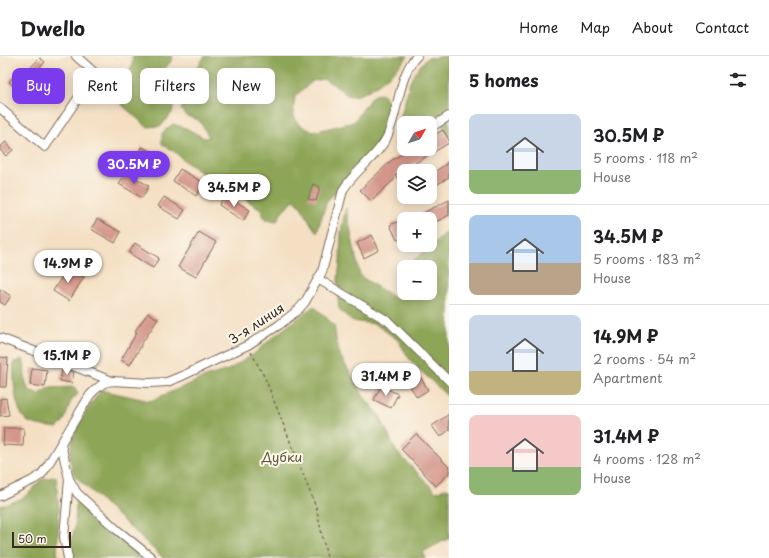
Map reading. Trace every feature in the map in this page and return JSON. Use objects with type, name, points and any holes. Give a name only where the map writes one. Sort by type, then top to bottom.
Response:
[{"type":"street","points":[[0,108],[45,147],[95,73],[76,56]]},
{"type":"street","name":"3-я линия","points":[[0,338],[112,381],[133,383],[167,382],[248,345],[279,325],[298,310],[310,294],[322,272],[342,190],[347,182],[378,152],[387,138],[396,114],[402,88],[410,64],[417,56]]},
{"type":"street","points":[[437,124],[449,116]]},
{"type":"street","points":[[318,279],[388,321],[449,381]]},
{"type":"street","points":[[0,496],[41,475],[90,395],[104,383],[112,381]]},
{"type":"street","points":[[61,444],[69,479],[77,493],[152,558]]},
{"type":"street","points":[[68,558],[64,537],[69,479]]},
{"type":"path","points":[[248,345],[265,378],[316,507],[327,558]]},
{"type":"green space","points":[[132,56],[173,56],[166,68],[140,68],[140,104],[174,104],[172,113],[161,126],[147,127],[122,105],[132,104],[131,68],[133,60]]},
{"type":"green space","points":[[205,56],[408,56],[380,83],[362,94],[354,96],[347,95],[324,79],[313,81],[295,96],[293,113],[298,124],[313,132],[354,122],[372,96],[382,93],[392,108],[378,147],[327,201],[317,232],[302,208],[294,200],[283,210],[277,221],[265,220],[261,209],[209,178],[162,144],[162,133],[173,124],[186,128],[204,138],[209,137],[199,120],[187,116],[181,110],[184,104],[209,104],[209,68],[196,68]]},
{"type":"green space","points":[[449,56],[449,137],[436,114],[432,116],[401,116],[410,82],[416,71],[427,58]]},
{"type":"green space","points":[[346,208],[360,276],[397,300],[437,300],[437,260],[414,260],[423,252],[437,252],[437,240],[449,230],[449,398],[410,360],[398,340],[375,324],[352,321],[339,309],[337,288],[341,231]]},
{"type":"green space","name":"Дубки","points":[[314,306],[334,325],[338,352],[364,397],[380,416],[396,451],[436,492],[447,488],[449,489],[449,538],[423,552],[426,558],[163,558],[75,476],[70,463],[71,449],[76,431],[90,405],[101,390],[150,401],[208,376],[228,370],[254,354],[272,338]]},
{"type":"green space","points":[[23,359],[26,382],[29,390],[40,394],[48,388],[75,387],[78,394],[70,403],[62,424],[57,428],[41,426],[27,421],[19,409],[14,385],[14,362]]},
{"type":"green space","points":[[56,476],[59,508],[57,558],[0,558],[0,506],[23,498],[40,480]]},
{"type":"green space","points":[[76,499],[117,536],[145,558],[72,558],[70,544],[75,527]]},
{"type":"building","points":[[40,58],[45,62],[40,68],[31,67]]},
{"type":"building","points":[[443,130],[449,140],[449,143],[437,150],[437,133]]},
{"type":"building","points":[[6,142],[13,150],[6,156],[0,150],[0,147]]},
{"type":"building","points":[[142,147],[166,159],[160,171],[137,159]]},
{"type":"building","points":[[399,156],[427,156],[414,164],[397,164],[397,174],[395,175],[397,177],[371,201],[360,190],[392,160]]},
{"type":"building","points":[[449,162],[449,177],[437,185],[437,170]]},
{"type":"building","points":[[180,169],[204,183],[196,196],[173,181]]},
{"type":"building","points":[[126,172],[149,186],[142,198],[119,184]]},
{"type":"building","points":[[313,184],[320,187],[316,201],[308,199]]},
{"type":"building","points":[[225,195],[250,210],[243,221],[219,205]]},
{"type":"building","points":[[164,197],[185,210],[179,219],[158,206]]},
{"type":"building","points":[[449,200],[449,215],[437,221],[437,212],[425,212]]},
{"type":"building","points":[[97,219],[121,232],[115,243],[91,229]]},
{"type":"building","points":[[397,222],[397,240],[390,225]]},
{"type":"building","points":[[199,232],[216,242],[196,277],[178,267]]},
{"type":"building","points":[[372,235],[379,250],[364,258],[357,243]]},
{"type":"building","points":[[135,243],[159,258],[153,268],[129,253]]},
{"type":"building","points":[[68,267],[84,277],[69,301],[53,291]]},
{"type":"building","points":[[0,289],[11,296],[5,305],[0,302]]},
{"type":"building","points":[[148,313],[158,319],[140,346],[130,365],[121,360],[137,332],[135,331]]},
{"type":"building","points":[[0,357],[8,358],[6,387],[0,387]]},
{"type":"building","points":[[32,368],[47,370],[45,387],[30,385]]},
{"type":"building","points":[[62,370],[74,372],[72,383],[60,381]]},
{"type":"building","points":[[421,378],[428,390],[417,397],[409,385]]},
{"type":"building","points":[[381,386],[398,394],[391,408],[374,400]]},
{"type":"building","points":[[6,398],[9,415],[0,416],[0,399]]},
{"type":"building","points":[[449,414],[449,430],[440,437],[432,426]]},
{"type":"building","points":[[4,428],[24,428],[23,446],[3,445]]},
{"type":"building","points":[[416,434],[449,467],[449,473],[436,486],[401,449]]}]
